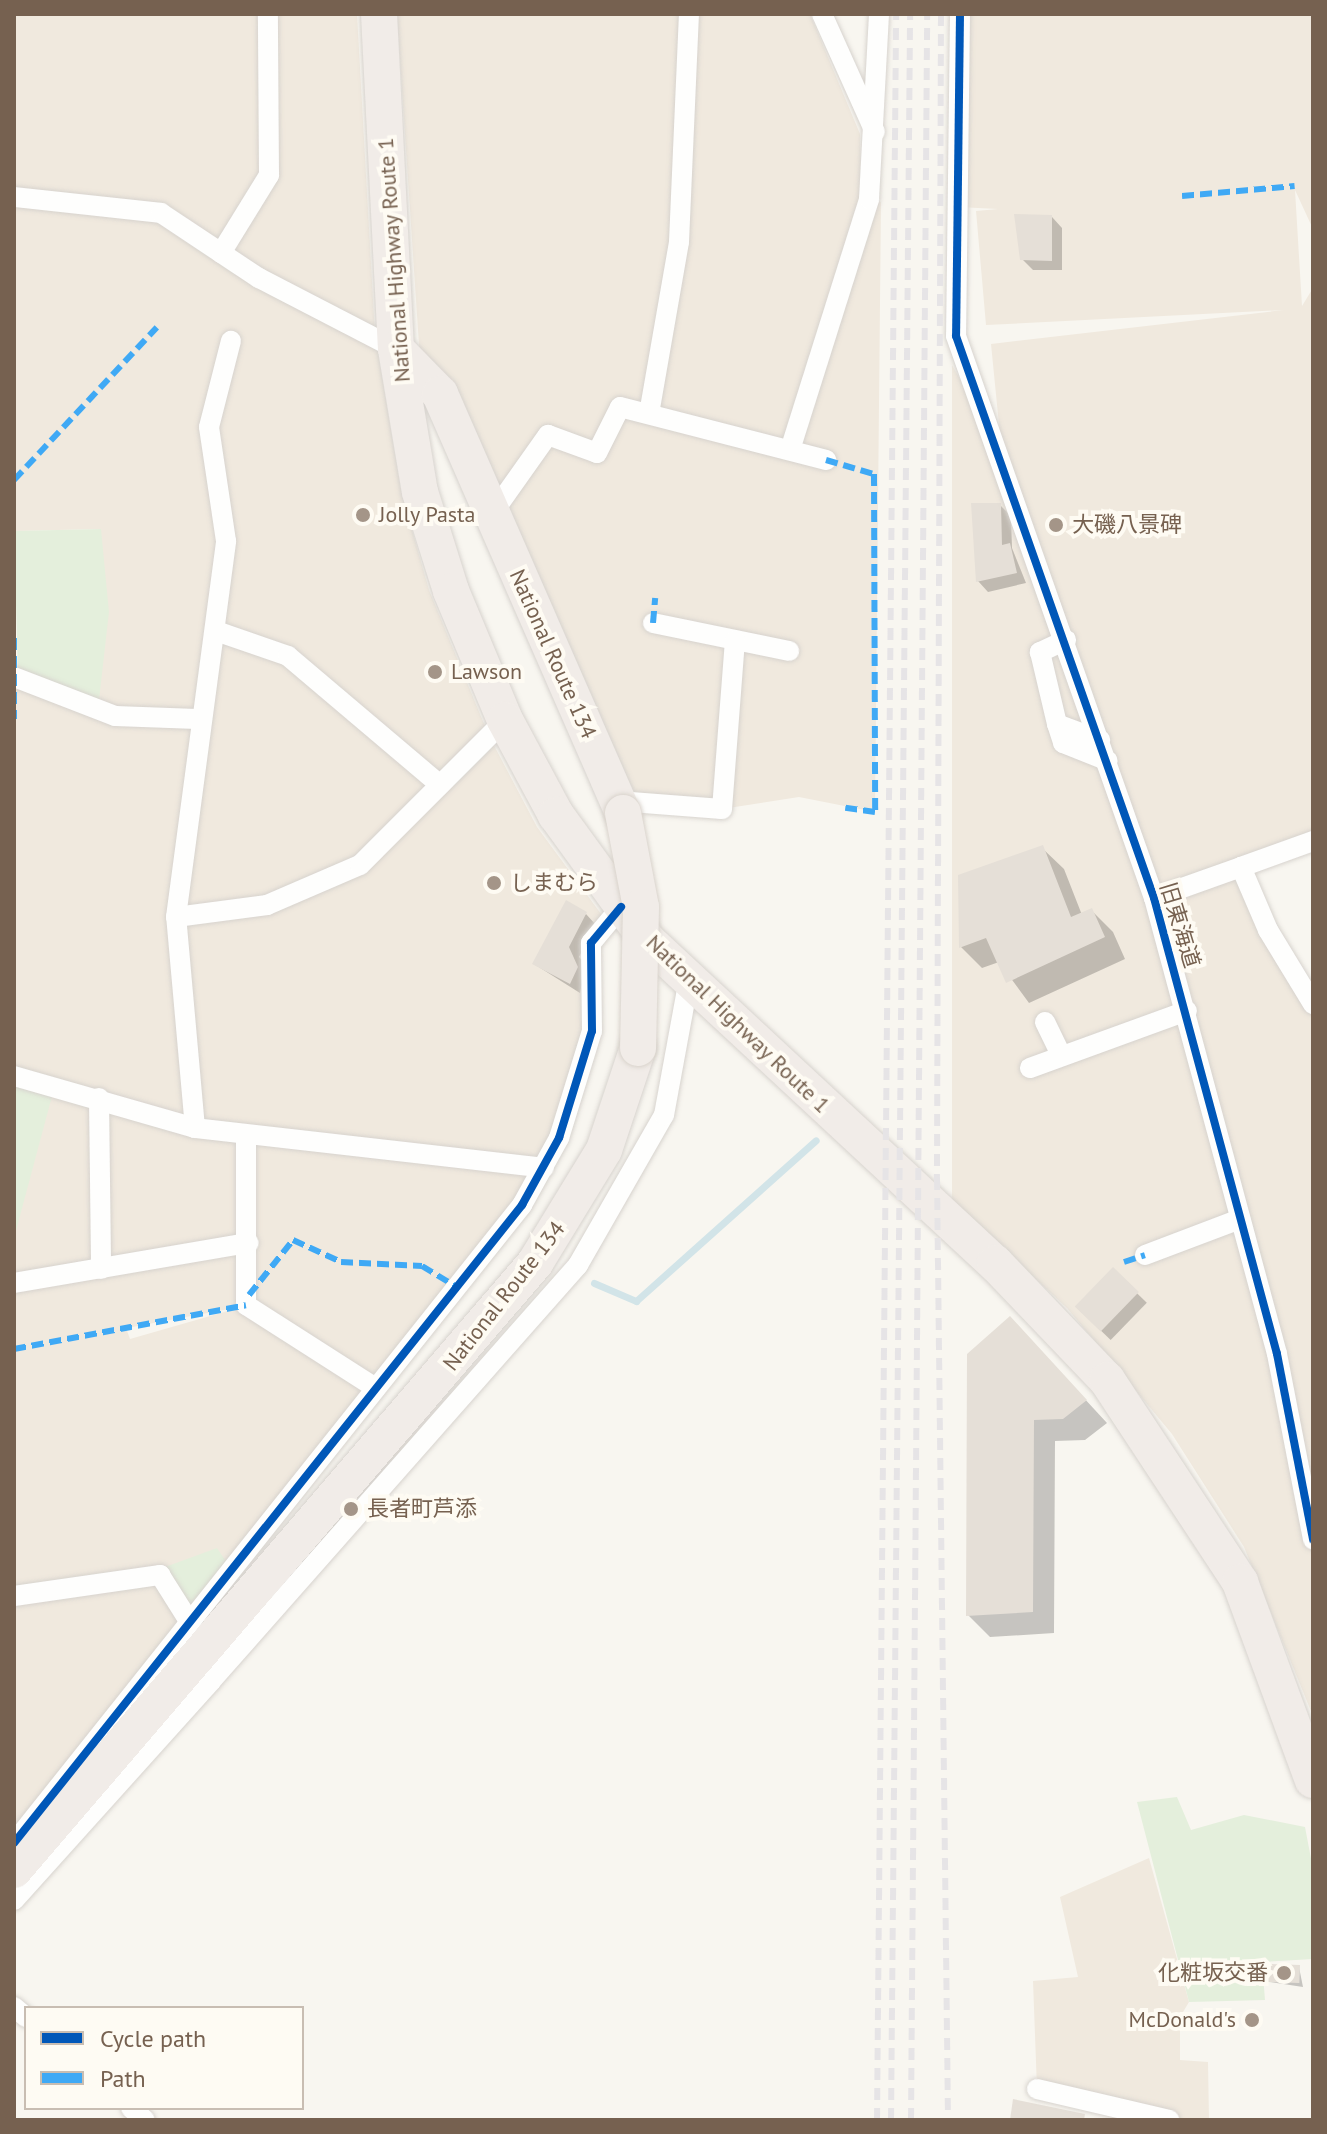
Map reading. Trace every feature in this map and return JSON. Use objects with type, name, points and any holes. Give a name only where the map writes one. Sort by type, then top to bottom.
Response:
[{"type":"highway","name":"National Highway Route 1","points":[[379,14],[396,349],[420,492],[451,591],[505,720],[556,815],[621,907],[688,984],[995,1263],[1107,1380],[1212,1529],[1310,1735],[1313,1780]]},
{"type":"highway","name":"National Route 134","points":[[14,1870],[201,1673],[535,1263],[604,1150],[638,1048],[641,907],[620,807],[440,394],[396,349]]},
{"type":"street","points":[[221,253],[269,175],[268,14]]},
{"type":"street","points":[[649,414],[679,242],[689,14]]},
{"type":"street","points":[[822,14],[876,135]]},
{"type":"street","points":[[790,450],[869,199],[876,135],[879,14]]},
{"type":"street","name":"旧東海道","points":[[960,14],[956,336],[1066,640],[1154,898],[1307,1462],[1313,1540]]},
{"type":"street","points":[[14,197],[161,213],[221,253],[396,349]]},
{"type":"street","points":[[195,1128],[176,917],[197,719],[216,631],[226,541],[209,427],[231,341]]},
{"type":"street","points":[[492,514],[548,435],[597,453],[620,407],[826,460]]},
{"type":"street","points":[[653,623],[789,651]]},
{"type":"street","points":[[216,631],[288,656],[440,785]]},
{"type":"street","points":[[620,807],[722,809],[735,640]]},
{"type":"street","points":[[1066,640],[1040,652],[1063,743],[1108,761]]},
{"type":"street","points":[[14,677],[115,716],[197,719]]},
{"type":"street","points":[[176,917],[267,905],[360,865],[505,720]]},
{"type":"street","points":[[1057,724],[1100,740]]},
{"type":"street","points":[[1154,898],[1313,841]]},
{"type":"street","points":[[1241,867],[1268,930],[1313,1004]]},
{"type":"street","points":[[14,1843],[376,1388],[460,1289],[544,1168],[592,1031],[591,943],[621,907]]},
{"type":"street","points":[[14,1900],[201,1673],[578,1265],[664,1115],[688,984]]},
{"type":"street","points":[[1030,1068],[1060,1053],[1187,1011]]},
{"type":"street","points":[[1045,1022],[1060,1053]]},
{"type":"street","points":[[14,1076],[195,1128],[544,1168]]},
{"type":"street","points":[[99,1098],[101,1269]]},
{"type":"street","points":[[246,1136],[249,1243],[246,1305],[376,1388]]},
{"type":"street","points":[[1145,1255],[1240,1219]]},
{"type":"street","points":[[14,1283],[249,1243]]},
{"type":"street","points":[[14,1596],[160,1575],[189,1621]]},
{"type":"street","points":[[1037,2089],[1169,2120]]},
{"type":"shaded area","points":[[14,14],[357,14],[375,335],[401,491],[429,590],[489,736],[537,827],[607,922],[591,943],[592,1031],[544,1168],[14,1843],[14,638],[18,677],[101,529],[14,531]],"holes":[[[245,1306],[130,1339],[126,1328]]]},
{"type":"shaded area","points":[[397,14],[810,14],[860,134],[861,196],[881,202],[875,812],[799,797],[722,809],[618,801],[421,375]]},
{"type":"shaded area","points":[[960,14],[1313,14],[1313,229],[1295,190],[1302,306],[1313,288],[1313,841],[1241,868],[1313,1004],[1313,1716],[1244,1547],[1172,1434],[1067,1308],[952,1201],[952,365],[1002,455],[991,344],[1284,310],[986,325],[976,211],[998,209],[958,207]]},
{"type":"shaded area","points":[[1149,1858],[1189,2002],[1180,2017],[1180,2060],[1208,2062],[1209,2120],[1169,2120],[1037,2089],[1033,1981],[1078,1977],[1060,1897]]},
{"type":"green space","points":[[101,529],[109,612],[98,709],[18,677],[14,531]]},
{"type":"green space","points":[[14,1076],[55,1087],[14,1238]]},
{"type":"green space","points":[[217,1548],[231,1569],[189,1621],[165,1567]]},
{"type":"green space","points":[[1177,1797],[1191,1830],[1244,1815],[1305,1827],[1313,1869],[1313,1959],[1262,1962],[1265,2000],[1189,2002],[1137,1802]]},
{"type":"building","points":[[1014,214],[1052,215],[1052,261],[1020,260]]},
{"type":"building","points":[[971,503],[1001,503],[1002,545],[1010,543],[1017,573],[976,582]]},
{"type":"building","points":[[1043,845],[1071,917],[1092,908],[1105,937],[1006,983],[986,938],[959,948],[958,875]]},
{"type":"building","points":[[566,900],[587,912],[569,947],[578,967],[570,984],[532,964]]},
{"type":"building","points":[[1113,1267],[1139,1292],[1101,1332],[1075,1307]]},
{"type":"building","points":[[1010,1316],[1087,1400],[1063,1419],[1034,1420],[1033,1612],[966,1616],[967,1354]]},
{"type":"building","name":"化粧坂交番","points":[[1268,1964],[1300,1965],[1299,1983],[1267,1982]]},
{"type":"building","points":[[1013,2099],[1085,2114],[1084,2120],[1010,2120]]},
{"type":"waterway","points":[[594,1283],[636,1301],[816,1140]]},
{"type":"railway","points":[[877,2120],[896,14]]},
{"type":"railway","points":[[891,2120],[910,14]]},
{"type":"railway","points":[[911,2120],[927,14]]},
{"type":"railway","points":[[941,14],[937,1178],[948,2120]]},
{"type":"marked path","points":[[1182,196],[1295,186]]},
{"type":"marked path","points":[[14,480],[157,327]]},
{"type":"marked path","points":[[826,460],[874,474],[875,812],[845,808]]},
{"type":"marked path","points":[[653,623],[655,598]]},
{"type":"marked path","points":[[14,638],[14,719]]},
{"type":"marked path","points":[[249,1295],[293,1240],[341,1262],[422,1266],[460,1289]]},
{"type":"marked path","points":[[1124,1262],[1145,1255]]},
{"type":"marked path","points":[[14,1349],[246,1305]]},
{"type":"cycle path","points":[[960,14],[956,336],[1154,898],[1277,1354],[1313,1540]]},
{"type":"cycle path","points":[[14,1843],[522,1205],[559,1138],[592,1031],[591,943],[621,907]]},
{"type":"place","name":"Jolly Pasta","points":[[363,515]]},
{"type":"place","name":"大磯八景碑","points":[[1056,525]]},
{"type":"place","name":"Lawson","points":[[435,672]]},
{"type":"place","name":"しまむら","points":[[494,883]]},
{"type":"place","name":"長者町芦添","points":[[351,1509]]},
{"type":"place","name":"化粧坂交番","points":[[1284,1973]]},
{"type":"place","name":"McDonald's","points":[[1252,2020]]}]
